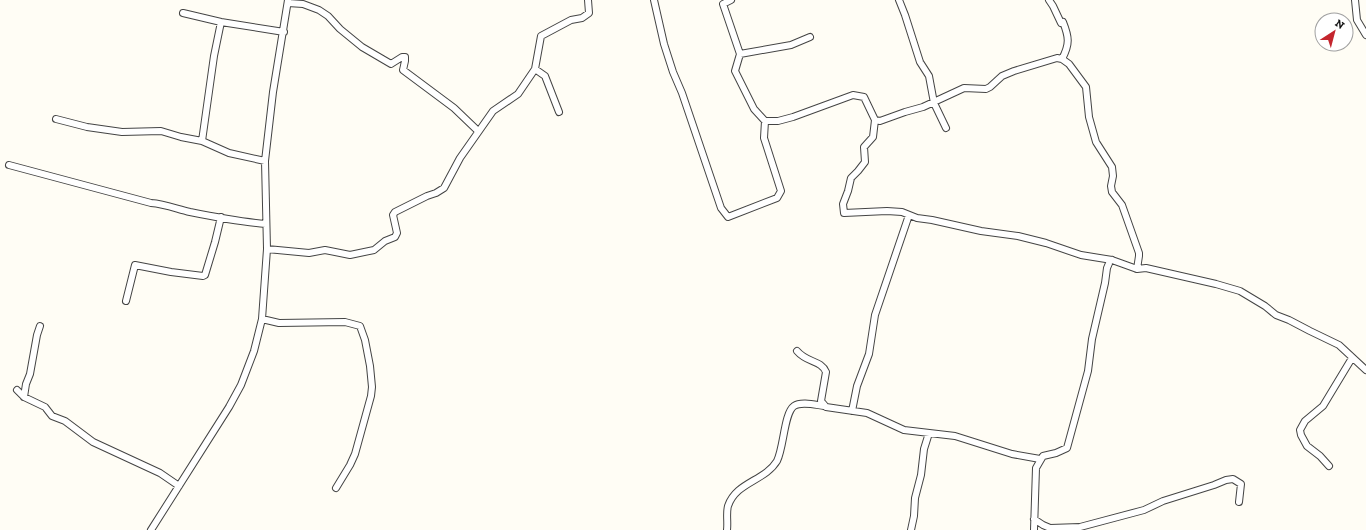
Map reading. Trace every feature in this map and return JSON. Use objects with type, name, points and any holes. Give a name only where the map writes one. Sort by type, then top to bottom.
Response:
[{"type":"street","points":[[267,248],[310,253],[325,250],[350,255],[374,250],[385,241],[395,237],[397,233],[393,215],[395,212],[444,188],[454,168],[478,131],[493,112],[518,94],[535,69],[541,36],[571,20],[582,18],[589,13],[588,0]]},
{"type":"street","points":[[654,0],[664,44],[673,72],[682,93],[721,208],[728,217],[777,198],[781,191],[764,138],[765,121],[754,109],[735,71],[740,54],[723,4],[731,0]]},
{"type":"street","points":[[899,0],[906,15],[920,62],[929,76],[934,103],[946,128]]},
{"type":"street","points":[[1049,0],[1061,23],[1063,22],[1067,32],[1068,42],[1062,59]]},
{"type":"street","points":[[1355,0],[1357,20],[1366,35]]},
{"type":"street","points":[[151,530],[229,407],[241,385],[254,351],[262,318],[267,248],[265,161],[273,92],[288,1],[303,4],[319,10],[328,16],[336,25],[362,47],[403,70],[454,108],[478,131]]},
{"type":"street","points":[[183,13],[221,22],[284,32]]},
{"type":"street","points":[[202,141],[214,56],[221,22]]},
{"type":"street","points":[[740,54],[792,45],[810,37]]},
{"type":"street","points":[[391,64],[402,57],[405,57],[403,70]]},
{"type":"street","points":[[875,120],[880,121],[934,103],[964,88],[986,89],[1002,76],[1014,71],[1057,58],[1066,61],[1076,72],[1086,87],[1090,117],[1096,142],[1112,167],[1112,192],[1122,205],[1139,253],[1137,269]]},
{"type":"street","points":[[535,69],[545,76],[559,112]]},
{"type":"street","points":[[765,121],[778,121],[853,95],[864,97],[875,120],[873,137],[864,147],[864,162],[858,171],[851,176],[848,191],[843,204],[844,214],[869,211],[902,212],[908,215],[988,233],[1018,236],[1046,243],[1081,255],[1112,260],[1137,269],[1146,268],[1240,291],[1265,306],[1276,315],[1339,345],[1366,370]]},
{"type":"street","points":[[56,120],[87,127],[122,132],[160,131],[202,141],[229,153],[265,161]]},
{"type":"street","points":[[10,165],[190,212],[266,224]]},
{"type":"street","points":[[852,411],[857,386],[869,354],[875,315],[908,215]]},
{"type":"street","points":[[126,301],[135,265],[171,272],[205,275],[221,217]]},
{"type":"street","points":[[1034,530],[1036,468],[1040,460],[1046,455],[1056,453],[1067,448],[1088,371],[1092,339],[1107,268],[1112,260]]},
{"type":"street","points":[[262,318],[279,323],[345,322],[360,326],[363,332],[371,376],[371,396],[355,454],[336,488]]},
{"type":"street","points":[[24,397],[40,326]]},
{"type":"street","points":[[797,351],[810,361],[820,364],[825,368],[826,372],[821,401],[824,406]]},
{"type":"street","points":[[1329,466],[1320,456],[1307,446],[1300,430],[1304,421],[1323,406],[1352,358]]},
{"type":"street","points":[[17,390],[24,397],[45,407],[52,416],[65,421],[93,442],[160,473],[178,486]]},
{"type":"street","points":[[727,530],[728,506],[737,491],[768,471],[776,461],[782,445],[787,416],[793,406],[800,404],[824,406],[867,413],[904,430],[955,436],[1012,454],[1040,460]]},
{"type":"street","points":[[911,530],[914,516],[914,498],[921,475],[924,449],[928,433]]},
{"type":"street","points":[[1034,519],[1050,528],[1080,527],[1144,510],[1163,501],[1233,479],[1241,484],[1239,502]]}]
